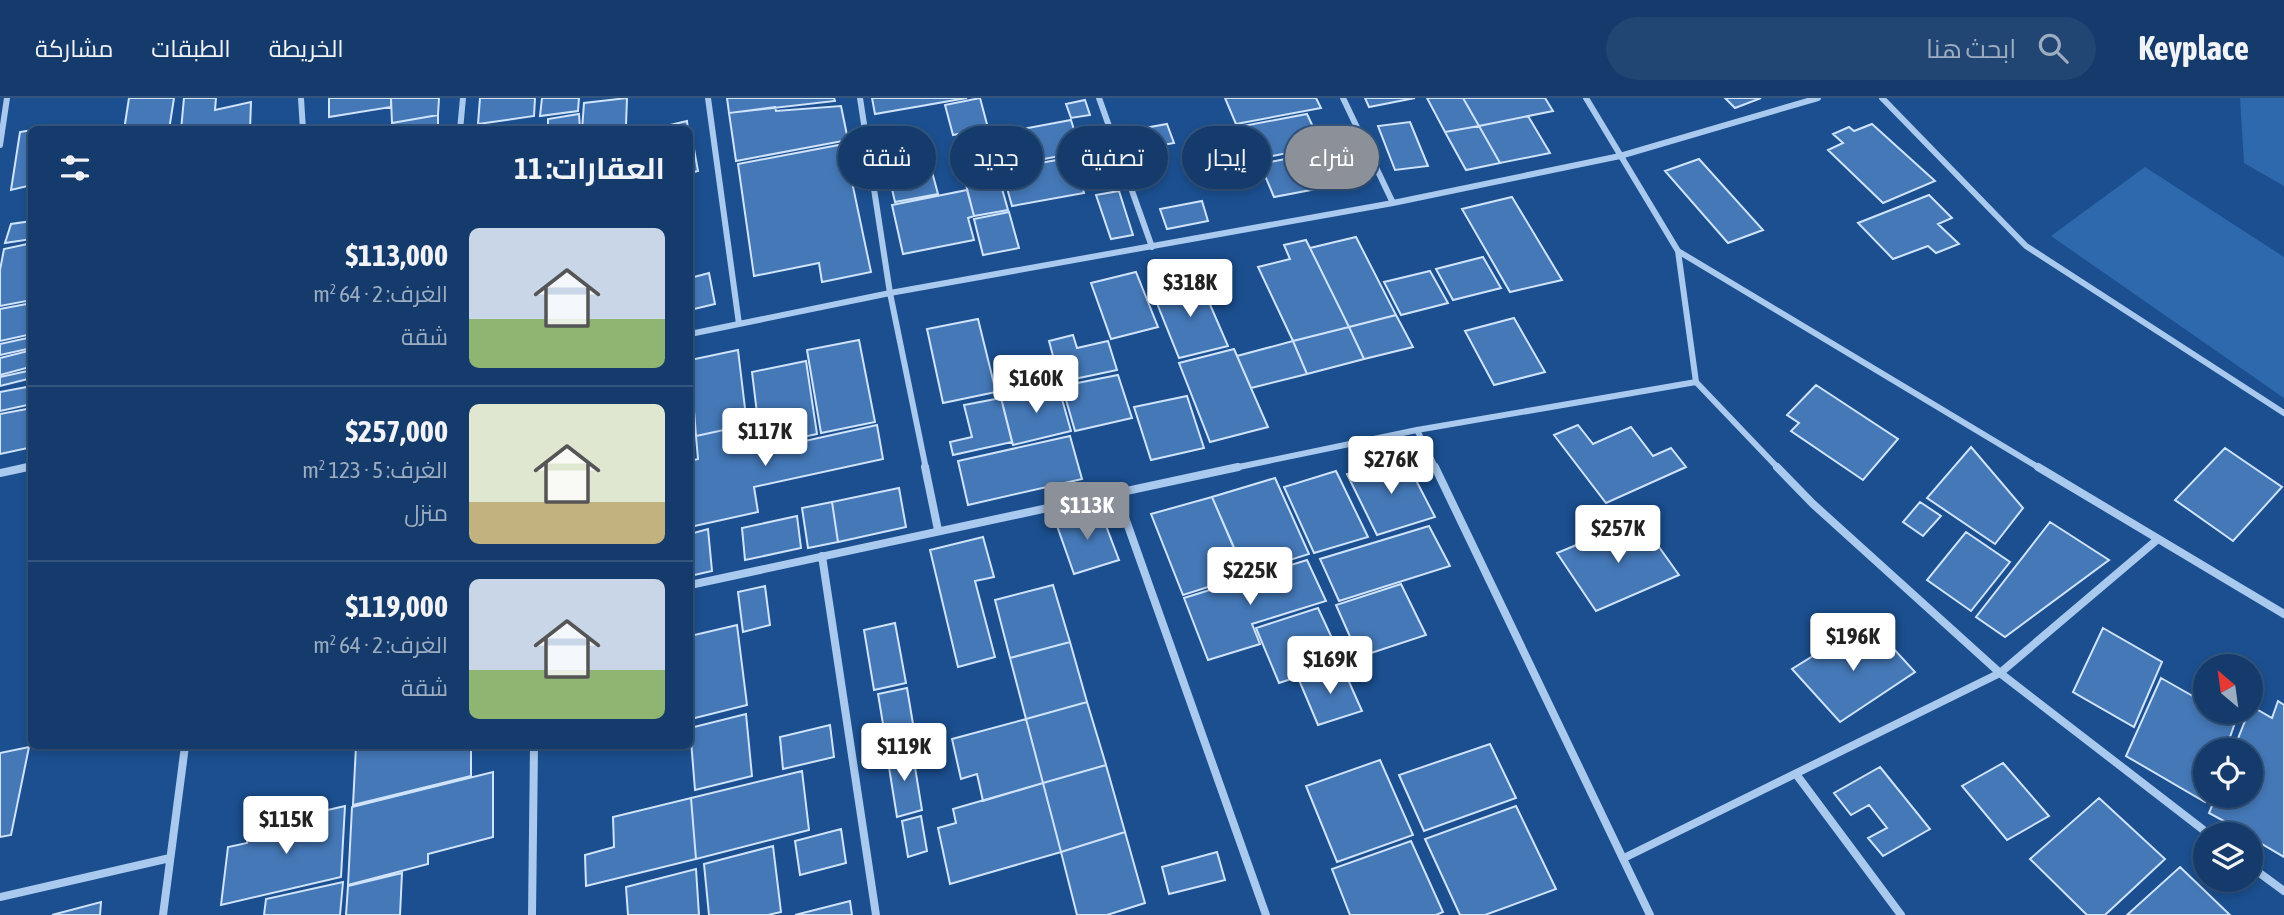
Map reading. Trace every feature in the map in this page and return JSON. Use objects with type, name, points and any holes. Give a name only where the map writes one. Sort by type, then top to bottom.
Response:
[{"type":"street","points":[[0,145],[7,98]]},
{"type":"street","points":[[302,98],[303,126]]},
{"type":"street","points":[[460,126],[463,98]]},
{"type":"street","points":[[708,98],[739,324]]},
{"type":"street","points":[[860,98],[890,293],[938,530]]},
{"type":"street","points":[[1099,98],[1152,247]]},
{"type":"street","points":[[1343,98],[1393,203]]},
{"type":"street","points":[[1586,98],[1678,251],[1696,382],[1813,504],[2000,673],[2193,822]]},
{"type":"street","points":[[693,333],[890,293],[1393,203],[1620,156],[1818,98]]},
{"type":"street","points":[[1882,98],[2026,246],[2284,413]]},
{"type":"street","points":[[1678,251],[2284,614]]},
{"type":"street","points":[[693,584],[1116,492],[1417,430],[1696,382]]},
{"type":"street","points":[[1417,430],[1650,915]]},
{"type":"street","points":[[0,472],[28,467]]},
{"type":"street","points":[[1116,492],[1266,915]]},
{"type":"street","points":[[1624,858],[2000,673],[2158,539]]},
{"type":"street","points":[[822,556],[876,915]]},
{"type":"street","points":[[163,915],[185,749]]},
{"type":"street","points":[[532,915],[534,749]]},
{"type":"street","points":[[1796,774],[1901,915]]},
{"type":"street","points":[[0,897],[170,859]]},
{"type":"street","points":[[2263,876],[2284,891]]},
{"type":"shaded area","points":[[2240,98],[2284,98],[2284,186],[2244,163]]},
{"type":"shaded area","points":[[2145,167],[2284,257],[2284,398],[2051,236]]},
{"type":"building","points":[[129,98],[174,98],[170,126],[125,126]]},
{"type":"building","points":[[184,98],[216,98],[215,110],[251,102],[250,126],[181,126]]},
{"type":"building","points":[[329,98],[391,98],[391,107],[329,117]]},
{"type":"building","points":[[391,98],[439,98],[438,115],[392,123]]},
{"type":"building","points":[[480,98],[535,98],[534,116],[478,124]]},
{"type":"building","points":[[542,98],[579,98],[578,111],[540,116]]},
{"type":"building","points":[[627,98],[626,125],[582,126],[584,103]]},
{"type":"building","points":[[727,98],[834,98],[835,101],[729,113]]},
{"type":"building","points":[[872,98],[967,98],[875,114]]},
{"type":"building","points":[[980,98],[987,126],[951,126],[945,105]]},
{"type":"building","points":[[1225,98],[1316,98],[1321,108],[1236,124]]},
{"type":"building","points":[[1365,98],[1415,98],[1369,107]]},
{"type":"building","points":[[1427,98],[1463,98],[1479,126],[1445,132]]},
{"type":"building","points":[[1463,98],[1545,98],[1553,111],[1479,126]]},
{"type":"building","points":[[1725,98],[1761,98],[1735,108]]},
{"type":"building","points":[[1085,100],[1090,115],[1071,118],[1066,104]]},
{"type":"building","points":[[841,106],[845,126],[838,126],[838,142],[736,161],[729,113],[775,107],[776,111]]},
{"type":"building","points":[[579,114],[580,126],[548,126],[548,119]]},
{"type":"building","points":[[1307,114],[1313,126],[1285,126],[1285,153],[1271,156],[1271,126],[1243,126]]},
{"type":"building","points":[[438,115],[438,126],[392,126],[392,123]]},
{"type":"building","points":[[1528,116],[1550,153],[1500,163],[1479,126]]},
{"type":"building","points":[[1071,120],[1073,126],[1057,126],[1057,156],[1043,159],[1043,126],[1039,126]]},
{"type":"building","points":[[687,121],[688,126],[670,126]]},
{"type":"building","points":[[1410,122],[1428,166],[1395,170],[1378,126]]},
{"type":"building","points":[[1872,124],[1935,181],[1883,203],[1828,150],[1843,143],[1833,134],[1849,127],[1854,131]]},
{"type":"building","points":[[1479,126],[1500,163],[1466,170],[1445,132]]},
{"type":"building","points":[[1168,127],[1174,143],[1168,144]]},
{"type":"building","points":[[28,131],[28,186],[11,190],[20,132]]},
{"type":"building","points":[[693,144],[698,171],[693,172]]},
{"type":"building","points":[[838,145],[838,189],[853,189],[871,272],[822,282],[819,263],[754,276],[738,164]]},
{"type":"building","points":[[1285,159],[1285,189],[1316,189],[1274,197],[1271,189],[1271,162]]},
{"type":"building","points":[[1699,159],[1763,230],[1728,243],[1665,171]]},
{"type":"building","points":[[1057,160],[1057,189],[1083,189],[1084,193],[1012,206],[1007,189],[1043,189],[1043,162]]},
{"type":"building","points":[[936,187],[938,194],[895,202],[892,189],[936,189]]},
{"type":"building","points":[[967,189],[1002,189],[1008,210],[974,216]]},
{"type":"building","points":[[967,190],[974,216],[968,218],[974,240],[903,254],[892,205]]},
{"type":"building","points":[[1119,191],[1133,235],[1111,239],[1096,195]]},
{"type":"building","points":[[1929,195],[1952,218],[1938,224],[1959,244],[1936,253],[1928,246],[1893,259],[1858,223]]},
{"type":"building","points":[[1512,197],[1562,280],[1510,292],[1462,209]]},
{"type":"building","points":[[1202,201],[1208,221],[1167,229],[1160,209]]},
{"type":"building","points":[[1009,212],[1019,248],[983,255],[974,219]]},
{"type":"building","points":[[28,222],[28,240],[5,243],[11,224]]},
{"type":"building","points":[[1356,237],[1396,315],[1349,327],[1310,248]]},
{"type":"building","points":[[1306,240],[1349,327],[1293,341],[1258,267],[1290,259],[1284,245]]},
{"type":"building","points":[[28,244],[28,301],[0,306],[0,270],[4,249]]},
{"type":"building","points":[[1483,257],[1501,288],[1453,300],[1436,269]]},
{"type":"building","points":[[1430,271],[1448,303],[1401,315],[1384,282]]},
{"type":"building","points":[[1136,272],[1158,327],[1111,339],[1091,283]]},
{"type":"building","points":[[709,273],[715,304],[693,309],[693,277]]},
{"type":"building","points":[[1199,279],[1228,346],[1179,358],[1152,291]]},
{"type":"building","points":[[28,304],[28,335],[0,341],[0,309]]},
{"type":"building","points":[[1396,315],[1413,347],[1364,359],[1349,327]]},
{"type":"building","points":[[1514,318],[1545,372],[1494,385],[1465,331]]},
{"type":"building","points":[[978,319],[996,392],[943,403],[927,329]]},
{"type":"building","points":[[1349,327],[1364,359],[1307,374],[1293,341]]},
{"type":"building","points":[[1073,335],[1077,348],[1108,341],[1117,370],[1060,382],[1049,341]]},
{"type":"building","points":[[28,338],[28,349],[0,355],[0,344]]},
{"type":"building","points":[[859,340],[875,422],[821,433],[807,350]]},
{"type":"building","points":[[1293,341],[1307,374],[1251,388],[1237,356]]},
{"type":"building","points":[[1234,349],[1268,427],[1210,442],[1179,363]]},
{"type":"building","points":[[738,350],[747,425],[696,436],[693,359]]},
{"type":"building","points":[[28,351],[28,368],[0,375],[0,358]]},
{"type":"building","points":[[806,361],[817,434],[761,446],[752,372]]},
{"type":"building","points":[[28,371],[28,379],[0,386],[0,377]]},
{"type":"building","points":[[1118,375],[1132,418],[1075,431],[1062,386]]},
{"type":"building","points":[[1058,385],[1071,431],[1013,445],[1001,398]]},
{"type":"building","points":[[1816,385],[1898,439],[1863,480],[1791,431],[1799,423],[1787,415]]},
{"type":"building","points":[[28,387],[28,405],[0,411],[0,392]]},
{"type":"building","points":[[1187,396],[1204,448],[1151,460],[1134,407]]},
{"type":"building","points":[[1001,398],[1012,442],[953,455],[950,442],[972,437],[964,405]]},
{"type":"building","points":[[28,409],[28,448],[0,454],[0,414]]},
{"type":"building","points":[[747,425],[751,453],[877,425],[883,459],[754,487],[758,512],[693,526],[693,460],[698,459],[696,436]]},
{"type":"building","points":[[1578,425],[1593,444],[1631,427],[1653,456],[1671,448],[1686,467],[1606,503],[1554,435]]},
{"type":"building","points":[[1070,436],[1082,479],[968,505],[958,461]]},
{"type":"building","points":[[1971,447],[2023,508],[1995,544],[1927,498]]},
{"type":"building","points":[[2225,448],[2282,487],[2233,541],[2175,500]]},
{"type":"building","points":[[1404,457],[1435,517],[1377,535],[1347,474]]},
{"type":"building","points":[[1336,471],[1368,537],[1314,553],[1284,487]]},
{"type":"building","points":[[1275,478],[1309,554],[1245,574],[1212,497]]},
{"type":"building","points":[[899,488],[906,527],[838,542],[832,502]]},
{"type":"building","points":[[1212,497],[1246,575],[1183,595],[1151,514]]},
{"type":"building","points":[[832,502],[838,542],[808,548],[802,508]]},
{"type":"building","points":[[1920,502],[1941,516],[1923,536],[1903,522]]},
{"type":"building","points":[[1100,510],[1119,560],[1074,574],[1056,523]]},
{"type":"building","points":[[797,516],[801,548],[745,560],[742,528]]},
{"type":"building","points":[[1639,519],[1679,575],[1596,611],[1557,553]]},
{"type":"building","points":[[2050,522],[2109,560],[2005,637],[1976,617]]},
{"type":"building","points":[[1429,526],[1450,566],[1339,601],[1320,559]]},
{"type":"building","points":[[708,529],[712,571],[693,575],[693,533]]},
{"type":"building","points":[[1966,532],[2010,562],[1971,611],[1927,580]]},
{"type":"building","points":[[983,537],[994,577],[975,581],[995,657],[958,667],[930,550]]},
{"type":"building","points":[[1307,560],[1326,601],[1252,624],[1260,644],[1208,660],[1184,598]]},
{"type":"building","points":[[1401,584],[1426,635],[1359,657],[1336,605]]},
{"type":"building","points":[[1053,585],[1070,642],[1010,658],[995,600]]},
{"type":"building","points":[[765,586],[770,625],[743,632],[738,592]]},
{"type":"building","points":[[1318,608],[1343,662],[1279,683],[1256,628]]},
{"type":"building","points":[[895,623],[906,683],[874,690],[864,630]]},
{"type":"building","points":[[737,625],[747,705],[693,718],[693,635]]},
{"type":"building","points":[[1858,628],[1871,643],[1882,636],[1915,672],[1840,722],[1792,669]]},
{"type":"building","points":[[2103,628],[2162,662],[2134,727],[2073,692]]},
{"type":"building","points":[[1070,642],[1087,702],[1026,719],[1010,658]]},
{"type":"building","points":[[1342,666],[1362,711],[1318,725],[1299,680]]},
{"type":"building","points":[[2161,678],[2193,696],[2193,724],[2235,724],[2230,738],[2193,738],[2193,795],[2126,756]]},
{"type":"building","points":[[907,688],[915,736],[886,742],[878,694]]},
{"type":"building","points":[[2278,701],[2284,705],[2284,857],[2263,845],[2263,822],[2226,822],[2209,813],[2211,808],[2263,808],[2263,738],[2238,738],[2244,724],[2263,724],[2263,713],[2272,718]]},
{"type":"building","points":[[1087,702],[1106,765],[1043,783],[1026,719]]},
{"type":"building","points":[[746,714],[752,776],[695,790],[693,727]]},
{"type":"building","points":[[1026,719],[1043,783],[983,801],[977,774],[961,779],[952,739]]},
{"type":"building","points":[[830,725],[834,757],[783,769],[780,737]]},
{"type":"building","points":[[1490,744],[1516,798],[1424,831],[1399,775]]},
{"type":"building","points":[[29,749],[11,835],[0,837],[0,753]]},
{"type":"building","points":[[356,749],[471,749],[471,776],[353,805]]},
{"type":"building","points":[[912,749],[922,810],[897,817],[887,755]]},
{"type":"building","points":[[1380,760],[1413,835],[1337,862],[1306,786]]},
{"type":"building","points":[[2003,763],[2049,816],[2007,840],[1962,786]]},
{"type":"building","points":[[1106,765],[1125,832],[1061,852],[1043,783]]},
{"type":"building","points":[[1880,767],[1930,829],[1883,856],[1868,838],[1887,828],[1869,805],[1851,815],[1834,793]]},
{"type":"building","points":[[802,771],[809,830],[696,859],[691,798]]},
{"type":"building","points":[[493,772],[493,837],[428,854],[428,864],[348,885],[352,807]]},
{"type":"building","points":[[1043,783],[1061,852],[950,884],[938,828],[956,823],[953,809]]},
{"type":"building","points":[[691,798],[696,859],[586,886],[585,855],[614,847],[613,817]]},
{"type":"building","points":[[2099,798],[2165,859],[2105,915],[2087,915],[2030,859]]},
{"type":"building","points":[[345,806],[341,877],[221,905],[228,847],[247,843],[249,828]]},
{"type":"building","points":[[1516,806],[1556,889],[1485,915],[1460,915],[1425,839]]},
{"type":"building","points":[[921,816],[927,851],[908,857],[902,821]]},
{"type":"building","points":[[841,829],[846,863],[800,875],[795,841]]},
{"type":"building","points":[[1125,832],[1145,903],[1107,915],[1077,915],[1061,852]]},
{"type":"building","points":[[1411,841],[1443,912],[1436,915],[1350,915],[1332,869]]},
{"type":"building","points":[[773,846],[781,912],[768,915],[709,915],[704,864]]},
{"type":"building","points":[[1217,852],[1225,880],[1169,894],[1162,867]]},
{"type":"building","points":[[2180,867],[2193,879],[2193,892],[2206,892],[2230,915],[2127,915]]},
{"type":"building","points":[[696,869],[699,915],[628,915],[626,887]]},
{"type":"building","points":[[402,873],[400,915],[346,915],[348,886]]},
{"type":"building","points":[[343,882],[340,915],[264,915],[266,899]]},
{"type":"building","points":[[850,901],[852,915],[795,915]]},
{"type":"building","points":[[101,902],[100,915],[52,915]]}]
